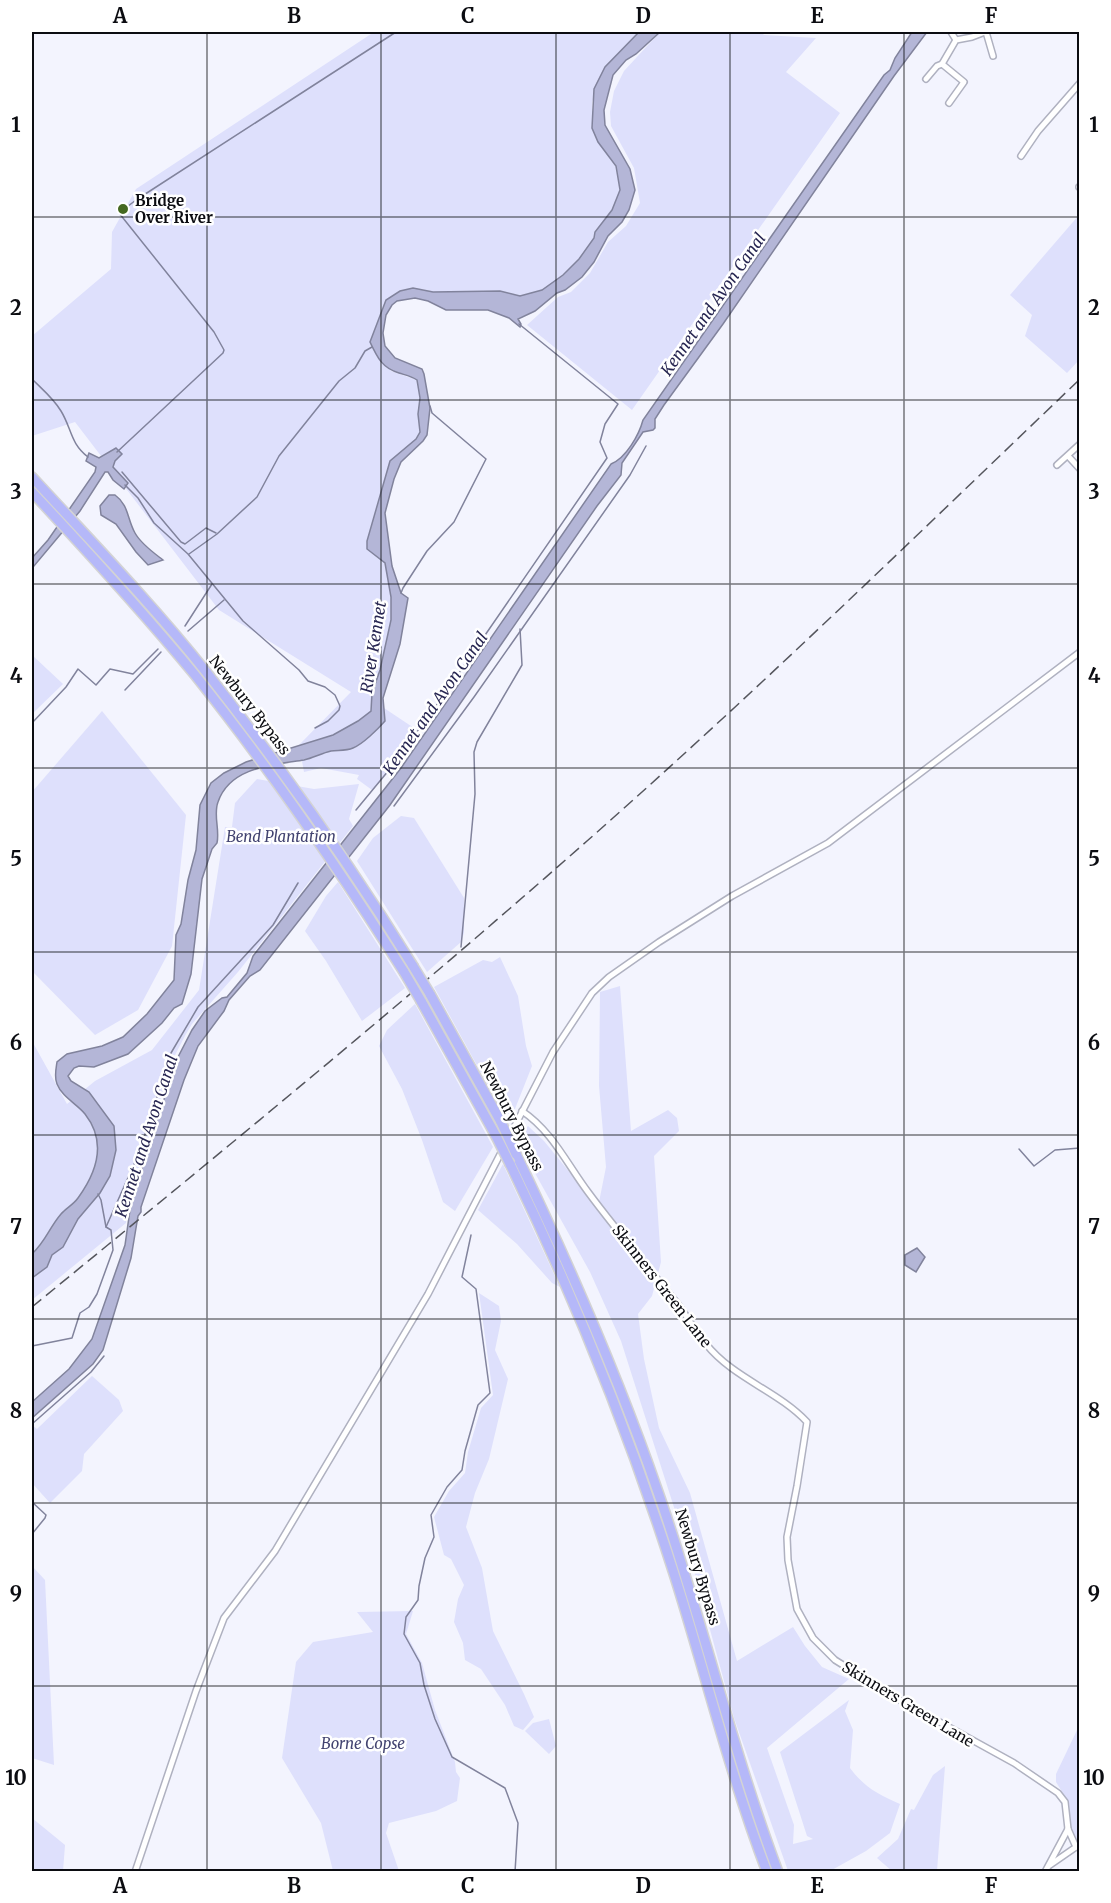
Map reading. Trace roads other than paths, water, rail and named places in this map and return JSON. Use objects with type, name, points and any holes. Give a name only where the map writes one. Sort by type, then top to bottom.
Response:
[{"type":"highway","name":"Newbury Bypass","points":[[32,477],[170,629],[287,778],[350,867],[413,966],[501,1122],[574,1276],[629,1411],[677,1549],[738,1758],[778,1872]]},
{"type":"highway","name":"Newbury Bypass","points":[[32,492],[162,636],[249,745],[327,852],[404,972],[496,1136],[590,1340],[635,1458],[675,1578],[735,1782],[766,1872]]},
{"type":"street","points":[[951,32],[956,40]]},
{"type":"street","points":[[926,79],[942,64],[956,40],[985,32],[990,40],[992,56]]},
{"type":"street","points":[[942,64],[964,82],[950,103]]},
{"type":"street","points":[[1021,156],[1038,131],[1080,83]]},
{"type":"street","points":[[1058,465],[1080,444]]},
{"type":"street","points":[[1068,456],[1080,469]]},
{"type":"street","points":[[135,1872],[196,1691],[224,1618],[275,1551],[428,1294],[553,1052],[592,993],[609,976],[732,896],[828,843],[1080,652]]},
{"type":"street","name":"Skinners Green Lane","points":[[522,1111],[537,1121],[587,1191],[678,1304],[707,1346],[736,1372],[769,1393],[807,1422],[787,1537],[788,1560],[797,1609],[813,1638],[835,1660],[862,1678],[978,1745],[1014,1763],[1058,1793],[1065,1802],[1068,1829]]},
{"type":"street","points":[[1049,1865],[1078,1847],[1068,1829]]},
{"type":"street","points":[[1045,1872],[1068,1829]]},
{"type":"waterway","points":[[117,452],[224,350],[214,332],[119,213],[396,32]]},
{"type":"waterway","name":"Kennet and Avon Canal","points":[[356,810],[439,702],[607,458],[600,442],[605,424],[618,404],[519,324]]},
{"type":"waterway","points":[[189,554],[217,534],[257,497],[279,456],[339,381],[355,368],[365,351],[372,347]]},
{"type":"waterway","points":[[32,379],[58,407],[74,441],[88,457]]},
{"type":"waterway","points":[[401,593],[427,551],[454,522],[486,459],[432,413],[430,406]]},
{"type":"waterway","points":[[394,806],[474,697],[630,475],[646,446]]},
{"type":"waterway","points":[[122,472],[181,542],[185,544],[206,528],[216,533]]},
{"type":"waterway","points":[[125,485],[138,498],[154,523],[188,554],[243,621],[299,670],[308,681],[325,687],[335,695],[340,706],[339,710],[328,721],[315,728]]},
{"type":"waterway","points":[[185,626],[212,584]]},
{"type":"waterway","points":[[188,631],[224,600]]},
{"type":"waterway","points":[[461,947],[475,794],[474,752],[477,742],[522,665],[520,629]]},
{"type":"waterway","points":[[32,723],[66,687],[78,669],[96,685],[110,669],[133,674],[158,649]]},
{"type":"waterway","points":[[125,690],[161,652]]},
{"type":"waterway","name":"Kennet and Avon Canal","points":[[106,1227],[139,1153],[171,1053],[198,1007],[273,925],[298,883]]},
{"type":"waterway","points":[[1019,1149],[1034,1166],[1055,1150],[1080,1148]]},
{"type":"waterway","name":"Kennet and Avon Canal","points":[[32,1346],[72,1338],[80,1313],[89,1307],[97,1294],[113,1250],[111,1230],[106,1227],[98,1194]]},
{"type":"waterway","points":[[471,1235],[462,1277],[476,1289],[490,1393],[478,1405],[462,1470],[447,1487],[431,1515],[434,1537],[425,1558],[418,1600],[406,1617],[404,1634],[420,1663],[424,1685],[435,1719],[452,1757],[505,1788],[518,1823],[515,1872]]},
{"type":"waterway","points":[[32,1424],[91,1372],[104,1356]]},
{"type":"waterway","points":[[32,1502],[46,1515],[32,1534]]},
{"type":"railway","points":[[32,1307],[242,1135],[587,841],[774,670],[1080,379]]},
{"type":"place","name":"Bridge Over River","points":[[123,209]]},
{"type":"water label","name":"River Kennet","points":[[373,647]]},
{"type":"park label","name":"Bend Plantation","points":[[281,836]]},
{"type":"park label","name":"Borne Copse","points":[[363,1743]]}]
